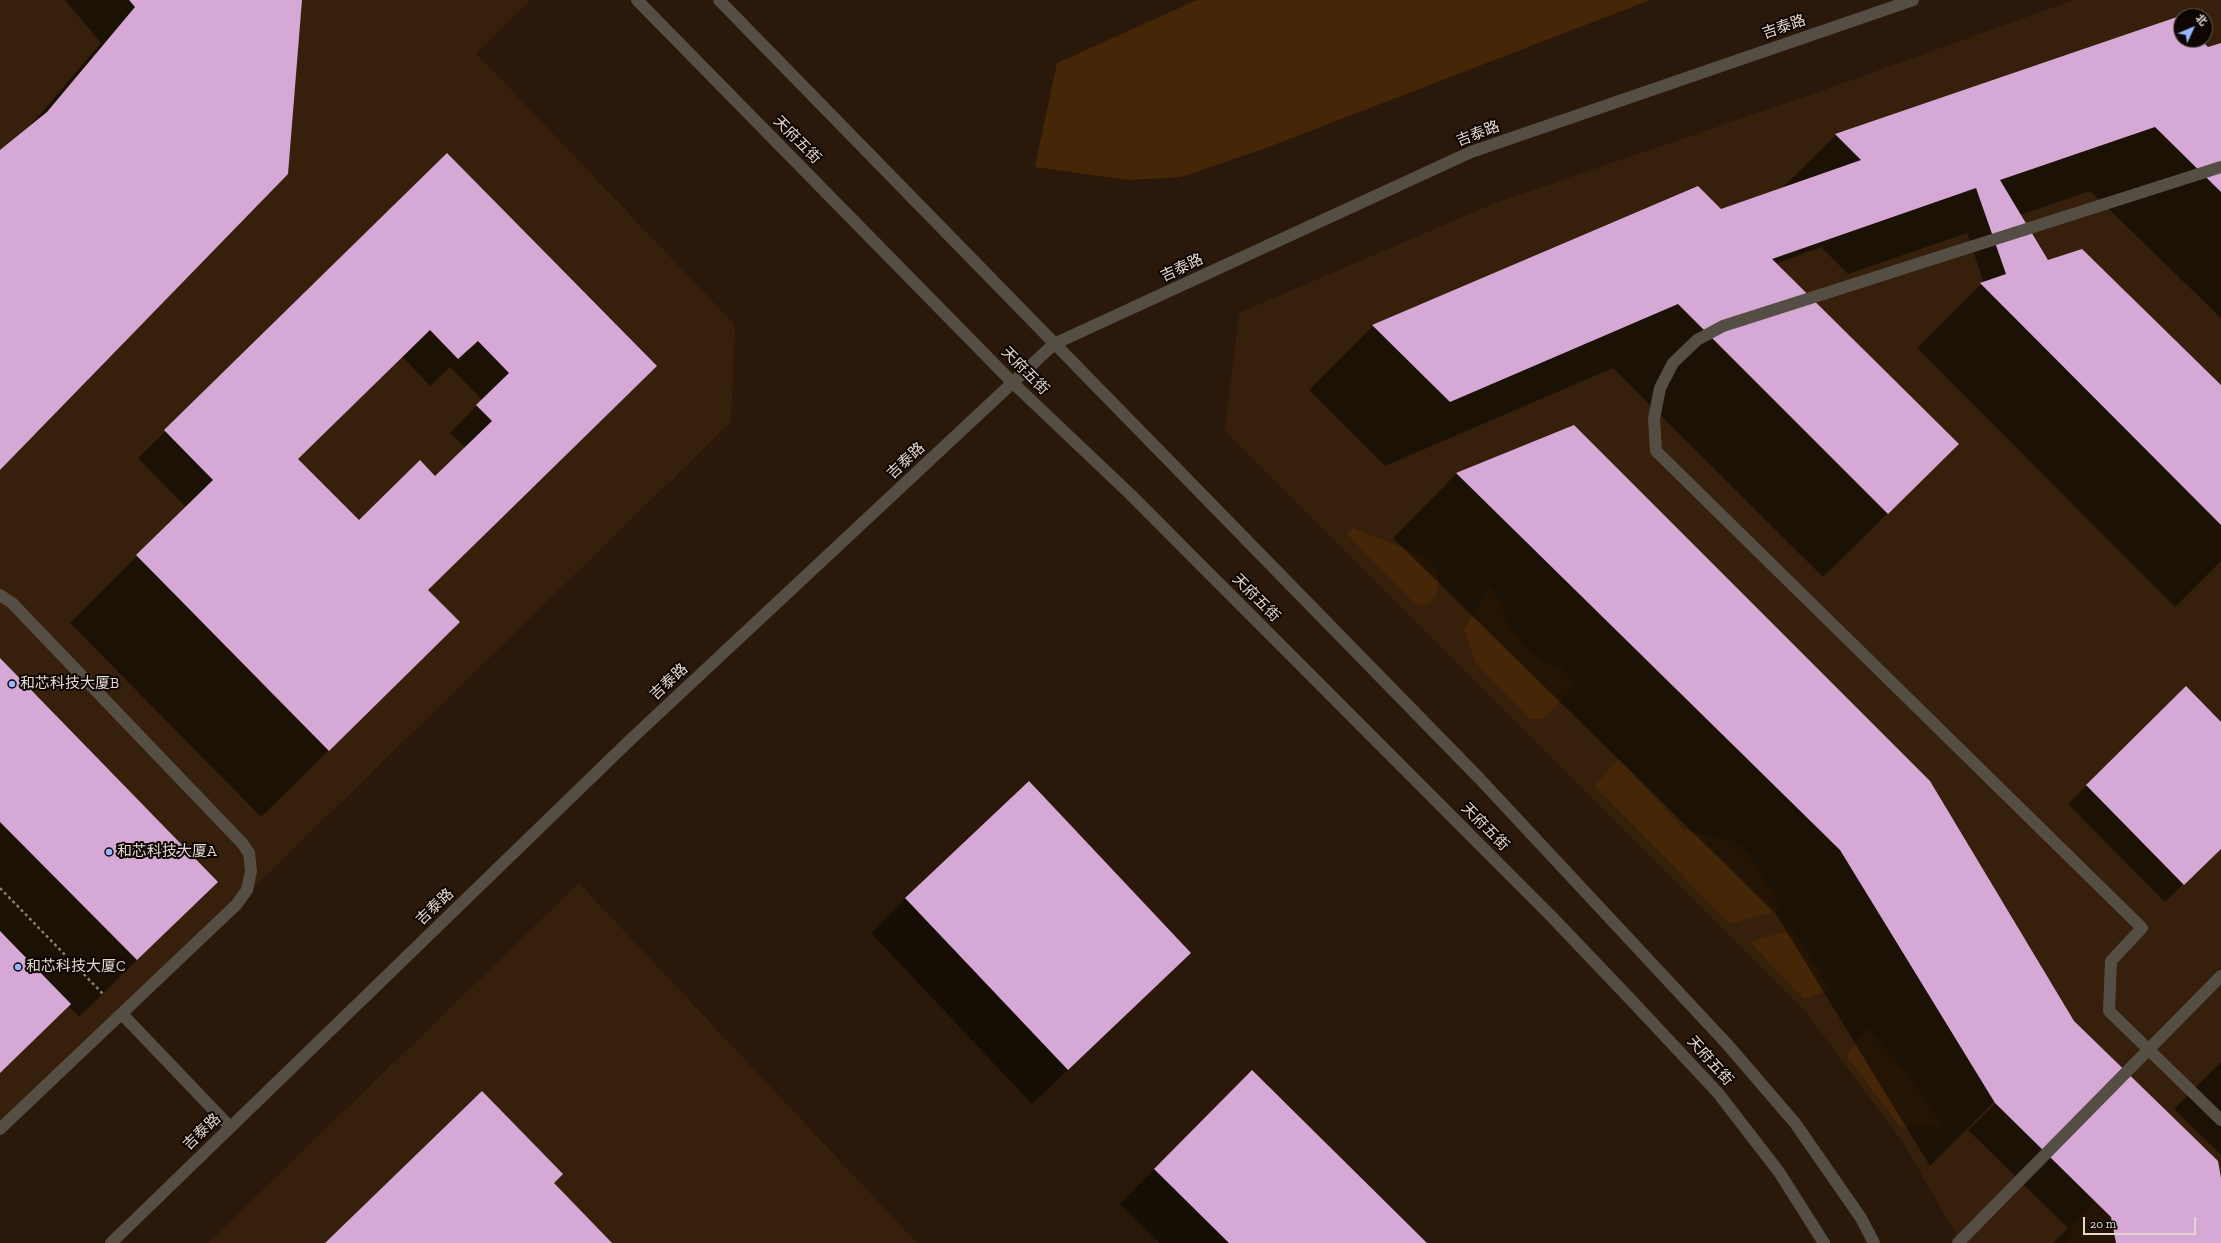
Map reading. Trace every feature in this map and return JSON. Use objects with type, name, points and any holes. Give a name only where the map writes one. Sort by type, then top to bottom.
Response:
[{"type":"street","name":"天府五街","points":[[637,0],[1013,383],[1141,505],[1552,917],[1718,1093],[1779,1172],[1824,1243]]},
{"type":"street","name":"天府五街","points":[[719,0],[1458,756],[1727,1044],[1795,1123],[1861,1218],[1874,1243]]},
{"type":"street","name":"吉泰路","points":[[112,1243],[628,742],[1054,344],[1471,152],[1913,0]]},
{"type":"street","points":[[2221,167],[1723,326],[1697,340],[1673,363],[1660,388],[1654,419],[1656,451],[2142,928],[2111,961],[2109,1011],[2150,1049],[2221,1120]]},
{"type":"street","points":[[0,595],[12,603],[242,842],[249,853],[251,871],[247,890],[236,905],[0,1129]]},
{"type":"street","points":[[1958,1243],[2221,976]]},
{"type":"street","points":[[122,1014],[230,1127]]},
{"type":"path","points":[[0,888],[97,988]]},
{"type":"shaded area","points":[[0,0],[530,0],[476,53],[735,325],[731,422],[0,1135]]},
{"type":"shaded area","points":[[1197,0],[1650,0],[1266,148],[1181,177],[1128,180],[1035,167],[1057,63]]},
{"type":"shaded area","points":[[2074,0],[2221,0],[2221,1243],[1961,1243],[1904,1144],[1809,1016],[1225,432],[1239,313],[1495,203],[1819,92]]},
{"type":"shaded area","points":[[1353,528],[1424,556],[1434,565],[1439,579],[1437,593],[1430,603],[1421,606],[1412,601],[1347,534]]},
{"type":"shaded area","points":[[1489,587],[1496,595],[1510,628],[1528,650],[1542,661],[1561,668],[1569,676],[1573,687],[1544,719],[1530,719],[1475,662],[1464,630]]},
{"type":"shaded area","points":[[1619,758],[1684,830],[1733,841],[1749,854],[1782,909],[1730,924],[1595,786]]},
{"type":"shaded area","points":[[579,883],[917,1243],[208,1243]]},
{"type":"shaded area","points":[[1793,929],[1831,990],[1804,999],[1750,942]]},
{"type":"shaded area","points":[[1867,1028],[1907,1073],[1943,1126],[1900,1127],[1846,1055]]},
{"type":"shaded area","points":[[2095,1201],[2111,1217],[2116,1243],[2067,1243],[2071,1227]]},
{"type":"building","points":[[129,0],[302,0],[288,174],[0,470],[0,150],[47,112],[135,7]]},
{"type":"building","points":[[2173,18],[2173,48],[2213,48],[2213,45],[2221,43],[2221,192],[2155,127],[2000,180],[2048,260],[2082,249],[2221,385],[2221,525],[1980,283],[2006,274],[1976,188],[1772,259],[1959,444],[1888,514],[1678,304],[1450,402],[1372,325],[1698,186],[1721,209],[1861,160],[1835,134]]},
{"type":"building","points":[[447,153],[657,366],[428,590],[460,622],[329,751],[136,555],[213,480],[164,430]],"holes":[[[430,330],[458,359],[478,341],[509,373],[476,405],[492,421],[435,476],[420,460],[359,520],[298,459]]]},
{"type":"building","points":[[1574,425],[1930,781],[2074,1021],[2218,1161],[2221,1178],[2221,1243],[2116,1243],[2111,1217],[1995,1103],[1840,850],[1456,473]]},
{"type":"building","name":"和芯科技大厦A","points":[[0,658],[218,882],[137,960],[0,822]]},
{"type":"building","points":[[2186,686],[2221,722],[2221,849],[2184,885],[2086,785]]},
{"type":"building","points":[[1029,781],[1191,953],[1068,1070],[905,898]]},
{"type":"building","name":"和芯科技大厦C","points":[[0,931],[71,1004],[0,1073]]},
{"type":"building","points":[[1252,1070],[1427,1243],[1229,1243],[1154,1169]]},
{"type":"building","points":[[482,1091],[563,1174],[554,1183],[612,1243],[325,1243]]},
{"type":"place","name":"和芯科技大厦B","points":[[12,684]]},
{"type":"place","name":"和芯科技大厦A","points":[[109,852]]},
{"type":"place","name":"和芯科技大厦C","points":[[18,967]]}]
